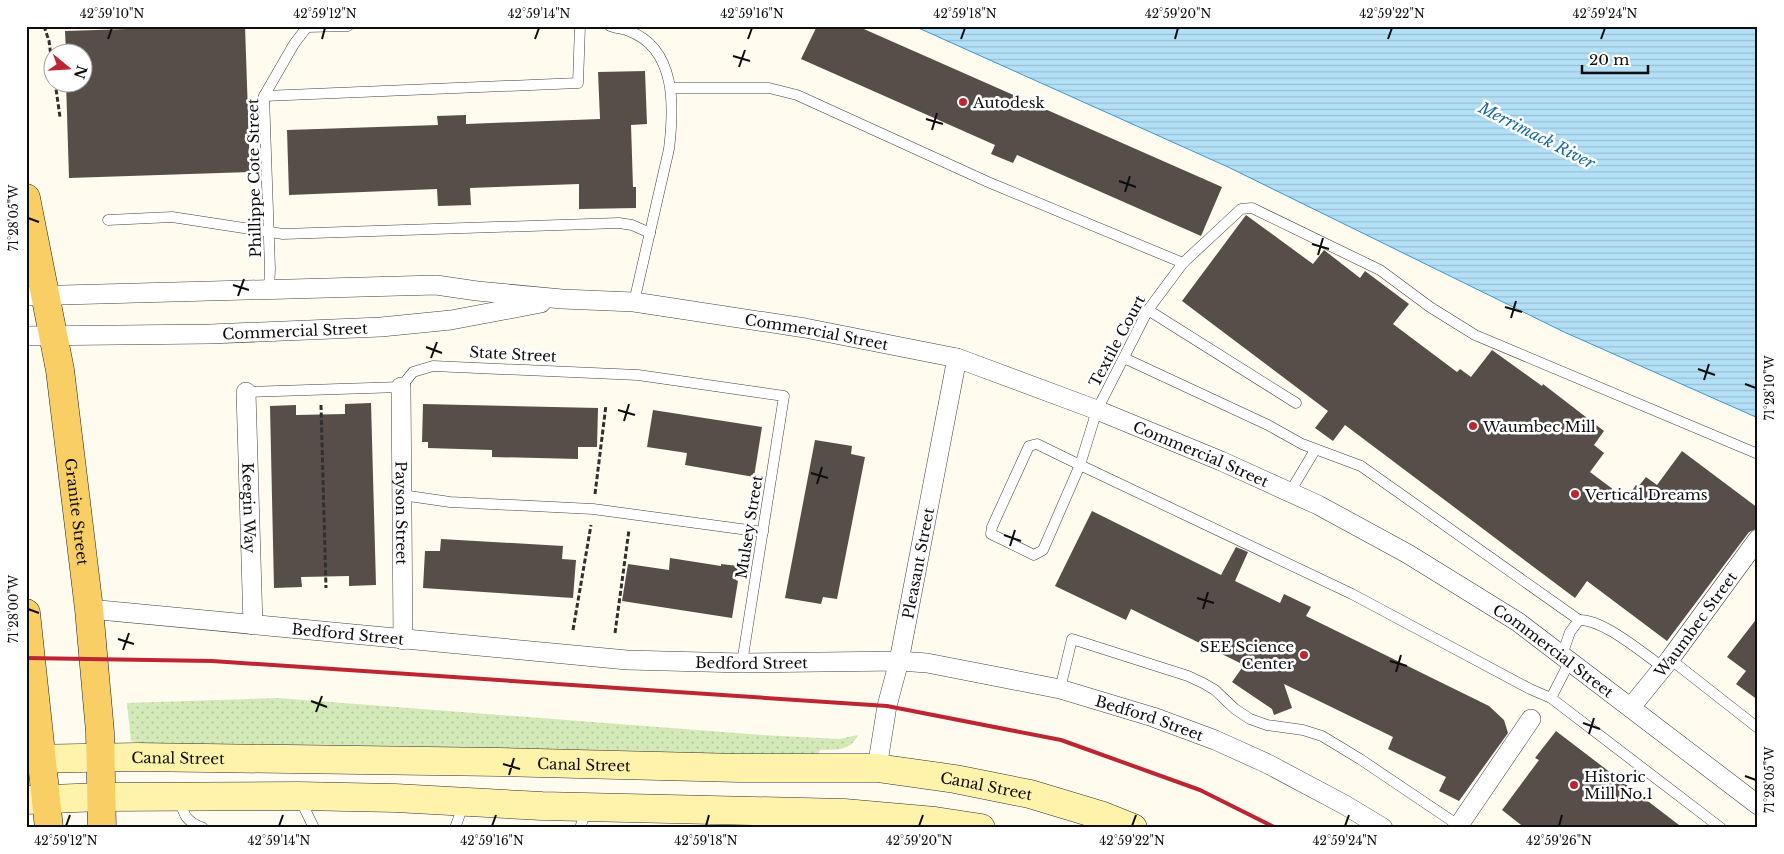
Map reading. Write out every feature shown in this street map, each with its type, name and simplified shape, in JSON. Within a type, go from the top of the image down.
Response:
[{"type":"main road","name":"Granite Street","points":[[26,198],[36,295],[54,335],[60,370],[89,609],[100,732],[102,828]]},
{"type":"main road","points":[[26,613],[36,800],[49,828]]},
{"type":"street","name":"Commercial Street","points":[[36,295],[436,284],[477,291],[562,299],[634,302],[805,328],[957,358],[1097,410],[1221,461],[1318,505],[1408,554],[1518,622],[1758,805]]},
{"type":"street","name":"Commercial Street","points":[[26,336],[210,334],[381,327],[451,320],[562,299]]},
{"type":"street","name":"Pleasant Street","points":[[877,768],[887,706],[899,661],[957,358]]},
{"type":"street","name":"Payson Street","points":[[400,387],[403,640]]},
{"type":"street","name":"Keegin Way","points":[[246,392],[253,625]]},
{"type":"street","name":"Waumbec Street","points":[[1631,707],[1758,539]]},
{"type":"street","name":"Bedford Street","points":[[89,609],[627,660],[742,664],[899,661],[936,665],[1060,689],[1153,716],[1215,740],[1268,764],[1346,805],[1383,828]]},
{"type":"street","points":[[1459,827],[1531,719]]},
{"type":"street","name":"Canal Street","points":[[34,759],[100,757],[499,762],[739,768],[877,768],[954,779],[1030,794],[1102,822],[1133,828]]},
{"type":"street","points":[[36,800],[101,797],[299,796],[464,802],[584,817],[841,820],[974,827]]},
{"type":"lane","name":"Phillippe Cote Street","points":[[269,290],[270,269],[264,96],[294,44],[307,27],[348,26]]},
{"type":"lane","points":[[264,96],[578,83],[580,26]]},
{"type":"lane","points":[[610,26],[630,31],[644,39],[656,51],[666,67],[671,88],[669,150],[634,302]]},
{"type":"lane","points":[[671,88],[769,88],[797,95],[988,182],[1184,262]]},
{"type":"lane","name":"Textile Court","points":[[1080,465],[1097,410],[1148,310],[1184,262],[1241,209],[1252,208],[1380,270],[1430,307],[1475,335],[1758,454]]},
{"type":"lane","points":[[108,220],[172,216],[283,234],[618,223],[650,233]]},
{"type":"lane","points":[[1148,310],[1296,403]]},
{"type":"lane","points":[[1124,358],[1268,425],[1315,450],[1361,466],[1579,620],[1588,619],[1600,624],[1666,663],[1758,728]]},
{"type":"lane","name":"State Street","points":[[400,387],[413,372],[433,366],[638,375],[784,396]]},
{"type":"lane","points":[[246,392],[400,387]]},
{"type":"lane","name":"Mulsey Street","points":[[742,664],[784,396]]},
{"type":"lane","points":[[1080,465],[1043,550],[1034,555],[991,534],[992,527],[1029,446],[1036,444],[1352,594],[1530,689],[1551,698],[1721,828]]},
{"type":"lane","points":[[1290,492],[1315,450]]},
{"type":"lane","points":[[402,495],[450,502],[593,510],[763,532]]},
{"type":"lane","points":[[1551,698],[1566,658],[1570,632],[1579,620]]},
{"type":"lane","points":[[1060,689],[1072,639],[1188,676],[1215,690],[1235,709],[1250,719],[1267,725],[1303,730],[1322,736],[1367,764],[1459,827]]},
{"type":"lane","points":[[299,796],[314,828]]},
{"type":"lane","points":[[178,797],[185,817],[203,828]]},
{"type":"lane","points":[[455,828],[464,802]]},
{"type":"path","points":[[44,26],[49,42]]},
{"type":"path","points":[[56,92],[60,117]]},
{"type":"path","points":[[320,390],[326,588]]},
{"type":"path","points":[[573,630],[593,510],[606,405]]},
{"type":"path","points":[[615,633],[632,514]]},
{"type":"green space","points":[[278,698],[762,735],[839,739],[858,735],[847,747],[820,750],[818,756],[141,743],[131,741],[127,703]]},
{"type":"water","name":"Merrimack River","points":[[914,26],[1758,26],[1758,418],[1564,332],[1228,167]]},
{"type":"building","points":[[245,26],[250,172],[69,178],[66,92],[92,92],[92,42],[66,42],[65,31]]},
{"type":"building","name":"Autodesk","points":[[817,26],[857,26],[1222,187],[1201,236],[1017,155],[1013,163],[991,154],[995,145],[801,59]]},
{"type":"building","points":[[645,71],[647,124],[631,125],[633,187],[636,187],[636,208],[579,209],[579,184],[470,188],[471,205],[438,206],[437,189],[289,195],[287,130],[438,125],[437,116],[466,115],[466,124],[600,119],[598,72]]},
{"type":"building","name":"Waumbec Mill","points":[[1246,215],[1313,264],[1324,250],[1360,278],[1365,271],[1409,304],[1393,324],[1457,372],[1460,369],[1471,377],[1492,350],[1542,386],[1543,384],[1604,431],[1594,445],[1604,453],[1590,472],[1626,499],[1636,485],[1638,487],[1646,477],[1657,485],[1682,451],[1758,508],[1758,528],[1749,532],[1667,641],[1587,581],[1575,598],[1345,425],[1333,441],[1315,428],[1328,411],[1182,301]]},
{"type":"building","points":[[371,403],[376,585],[349,586],[349,576],[301,577],[302,587],[274,588],[270,406],[296,405],[296,415],[345,414],[345,404]]},
{"type":"building","points":[[423,404],[598,408],[597,447],[578,447],[578,459],[492,457],[492,450],[428,448],[428,442],[422,442]]},
{"type":"building","points":[[653,410],[762,427],[754,477],[685,465],[687,453],[647,447]]},
{"type":"building","points":[[815,440],[852,446],[851,454],[865,457],[837,599],[823,597],[821,604],[785,598]]},
{"type":"building","name":"SEE Science Center","points":[[1092,511],[1221,575],[1236,547],[1248,552],[1235,581],[1280,603],[1284,594],[1311,607],[1306,616],[1489,706],[1504,720],[1508,733],[1459,801],[1439,791],[1446,777],[1388,749],[1393,737],[1284,684],[1292,708],[1274,715],[1272,709],[1232,682],[1244,665],[1131,609],[1126,620],[1055,586]]},
{"type":"building","points":[[441,539],[563,546],[562,559],[576,560],[573,598],[423,588],[425,551],[440,551]]},
{"type":"building","points":[[670,558],[721,566],[721,564],[738,566],[736,580],[738,581],[732,618],[622,601],[628,564],[669,570]]},
{"type":"building","points":[[1758,617],[1758,700],[1736,684],[1746,671],[1727,657]]},
{"type":"building","name":"Historic Mill No.1","points":[[1556,731],[1683,828],[1525,828],[1502,810],[1539,760],[1535,758]]},
{"type":"railway","points":[[26,658],[212,661],[887,706],[1061,740],[1200,790],[1276,828]]},
{"type":"place","name":"Autodesk","points":[[963,102]]},
{"type":"place","name":"Waumbec Mill","points":[[1473,426]]},
{"type":"place","name":"Vertical Dreams","points":[[1575,494]]},
{"type":"place","name":"SEE Science Center","points":[[1304,655]]},
{"type":"place","name":"Historic Mill No.1","points":[[1574,785]]}]
